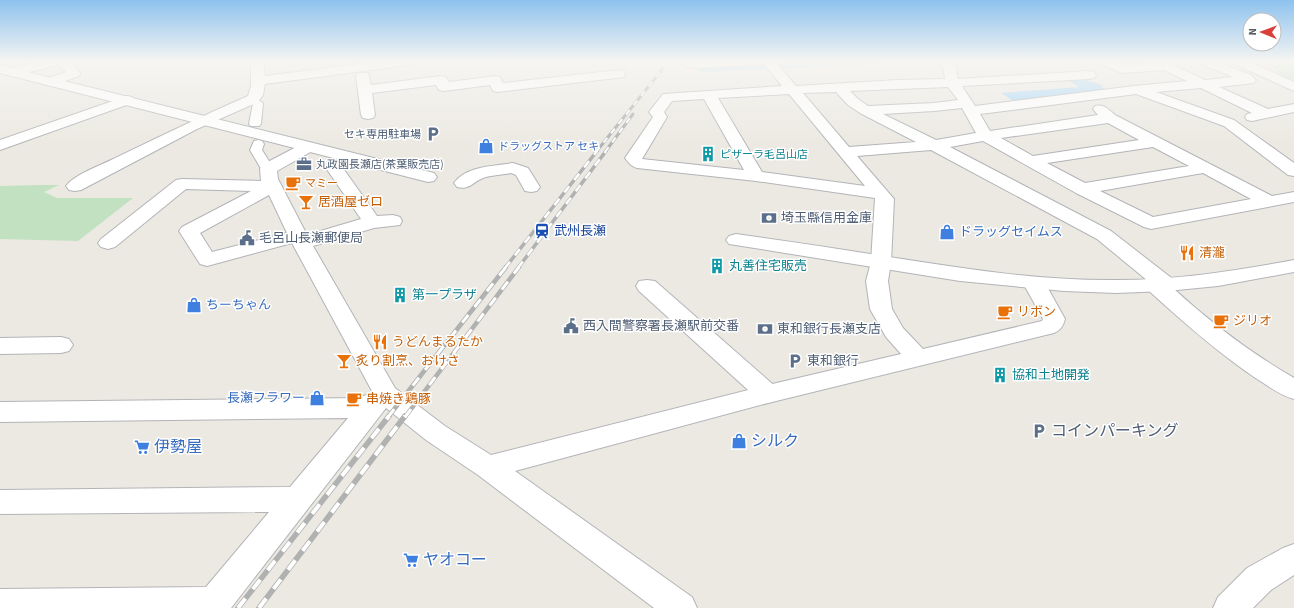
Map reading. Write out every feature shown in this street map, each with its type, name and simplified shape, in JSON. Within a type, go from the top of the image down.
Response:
[{"type":"street","points":[[82,89],[428,177]]},
{"type":"street","points":[[75,186],[94,175],[205,120],[253,99],[256,95],[257,89]]},
{"type":"street","points":[[368,115],[365,90],[370,89]]},
{"type":"street","points":[[802,89],[668,97],[656,112],[660,117],[633,158],[637,163],[756,176],[881,194]]},
{"type":"street","points":[[841,89],[853,102],[865,110],[1104,235],[1161,285],[1180,308],[1232,350],[1265,373],[1294,390]]},
{"type":"street","points":[[957,89],[985,136],[1082,189],[1151,223],[1294,197]]},
{"type":"street","points":[[865,110],[969,107],[1141,89]]},
{"type":"street","points":[[1214,89],[1264,112]]},
{"type":"street","points":[[1264,112],[1275,95],[1271,89]]},
{"type":"street","points":[[792,90],[885,199],[881,262],[877,281],[881,309],[894,332],[918,358]]},
{"type":"street","points":[[1134,90],[1229,123],[1294,171]]},
{"type":"street","points":[[709,95],[756,176]]},
{"type":"street","points":[[1085,96],[1110,118],[1270,202]]},
{"type":"street","points":[[0,145],[127,100]]},
{"type":"street","points":[[255,124],[258,103]]},
{"type":"street","points":[[1229,123],[1264,112],[1294,108]]},
{"type":"street","points":[[846,152],[934,145],[1110,118]]},
{"type":"street","points":[[1029,161],[1154,142]]},
{"type":"street","points":[[258,144],[256,150],[380,399],[407,413],[467,455],[488,467],[680,608]]},
{"type":"street","points":[[308,146],[271,178],[189,231],[207,260],[300,240],[372,222],[393,222]]},
{"type":"street","points":[[334,168],[372,222]]},
{"type":"street","points":[[463,183],[476,174],[513,168],[522,172],[531,187]]},
{"type":"street","points":[[1082,189],[1205,168]]},
{"type":"street","points":[[108,243],[182,184],[271,178]]},
{"type":"street","points":[[736,240],[978,277],[1034,284],[1090,286],[1161,285],[1222,279],[1294,266]]},
{"type":"street","points":[[488,467],[768,394],[1046,328],[1052,325],[1054,319],[1034,284]]},
{"type":"street","points":[[647,286],[768,394]]},
{"type":"street","points":[[0,346],[61,345]]},
{"type":"street","points":[[0,412],[357,408],[380,399]]},
{"type":"street","points":[[0,605],[212,606],[380,399]]},
{"type":"street","points":[[0,502],[299,499]]},
{"type":"street","points":[[1230,608],[1259,578],[1294,558]]},
{"type":"green space","points":[[59,185],[44,192],[57,198],[133,198],[78,241],[0,239],[0,186]]},
{"type":"water","points":[[1048,89],[1107,90],[1021,102],[1012,100],[1001,93]]},
{"type":"railway","points":[[596,152],[646,89]]},
{"type":"railway","points":[[605,152],[633,114]]},
{"type":"railway","points":[[505,268],[597,151]]},
{"type":"railway","points":[[518,268],[606,151]]},
{"type":"railway","points":[[388,417],[506,267]]},
{"type":"railway","points":[[405,417],[519,267]]},
{"type":"railway","points":[[238,608],[389,416]]},
{"type":"railway","points":[[259,608],[405,416]]},
{"type":"place","name":"セキ専用駐車場","points":[[433,134]]},
{"type":"place","name":"ドラッグストア セキ","points":[[486,146]]},
{"type":"place","name":"ピザーラ毛呂山店","points":[[708,154]]},
{"type":"place","name":"丸政園長瀬店(茶葉販売店)","points":[[304,164]]},
{"type":"place","name":"マミー","points":[[293,183]]},
{"type":"place","name":"居酒屋ゼロ","points":[[306,202]]},
{"type":"place","name":"埼玉縣信用金庫","points":[[769,218]]},
{"type":"place","name":"武州長瀬","points":[[542,231]]},
{"type":"place","name":"ドラッグセイムス","points":[[947,232]]},
{"type":"place","name":"毛呂山長瀬郵便局","points":[[247,238]]},
{"type":"place","name":"清瀧","points":[[1187,253]]},
{"type":"place","name":"丸善住宅販売","points":[[717,266]]},
{"type":"place","name":"第一プラザ","points":[[400,295]]},
{"type":"place","name":"ちーちゃん","points":[[194,305]]},
{"type":"place","name":"リボン","points":[[1005,312]]},
{"type":"place","name":"ジリオ","points":[[1221,321]]},
{"type":"place","name":"西入間警察署長瀬駅前交番","points":[[571,326]]},
{"type":"place","name":"東和銀行長瀬支店","points":[[765,329]]},
{"type":"place","name":"うどんまるたか","points":[[380,342]]},
{"type":"place","name":"炙り割烹、おけさ","points":[[344,361]]},
{"type":"place","name":"東和銀行","points":[[795,361]]},
{"type":"place","name":"協和土地開発","points":[[1000,375]]},
{"type":"place","name":"長瀬フラワー","points":[[317,398]]},
{"type":"place","name":"串焼き鶏豚","points":[[354,399]]},
{"type":"place","name":"コインパーキング","points":[[1039,431]]},
{"type":"place","name":"シルク","points":[[739,441]]},
{"type":"place","name":"伊勢屋","points":[[142,447]]},
{"type":"place","name":"ヤオコー","points":[[411,560]]}]
